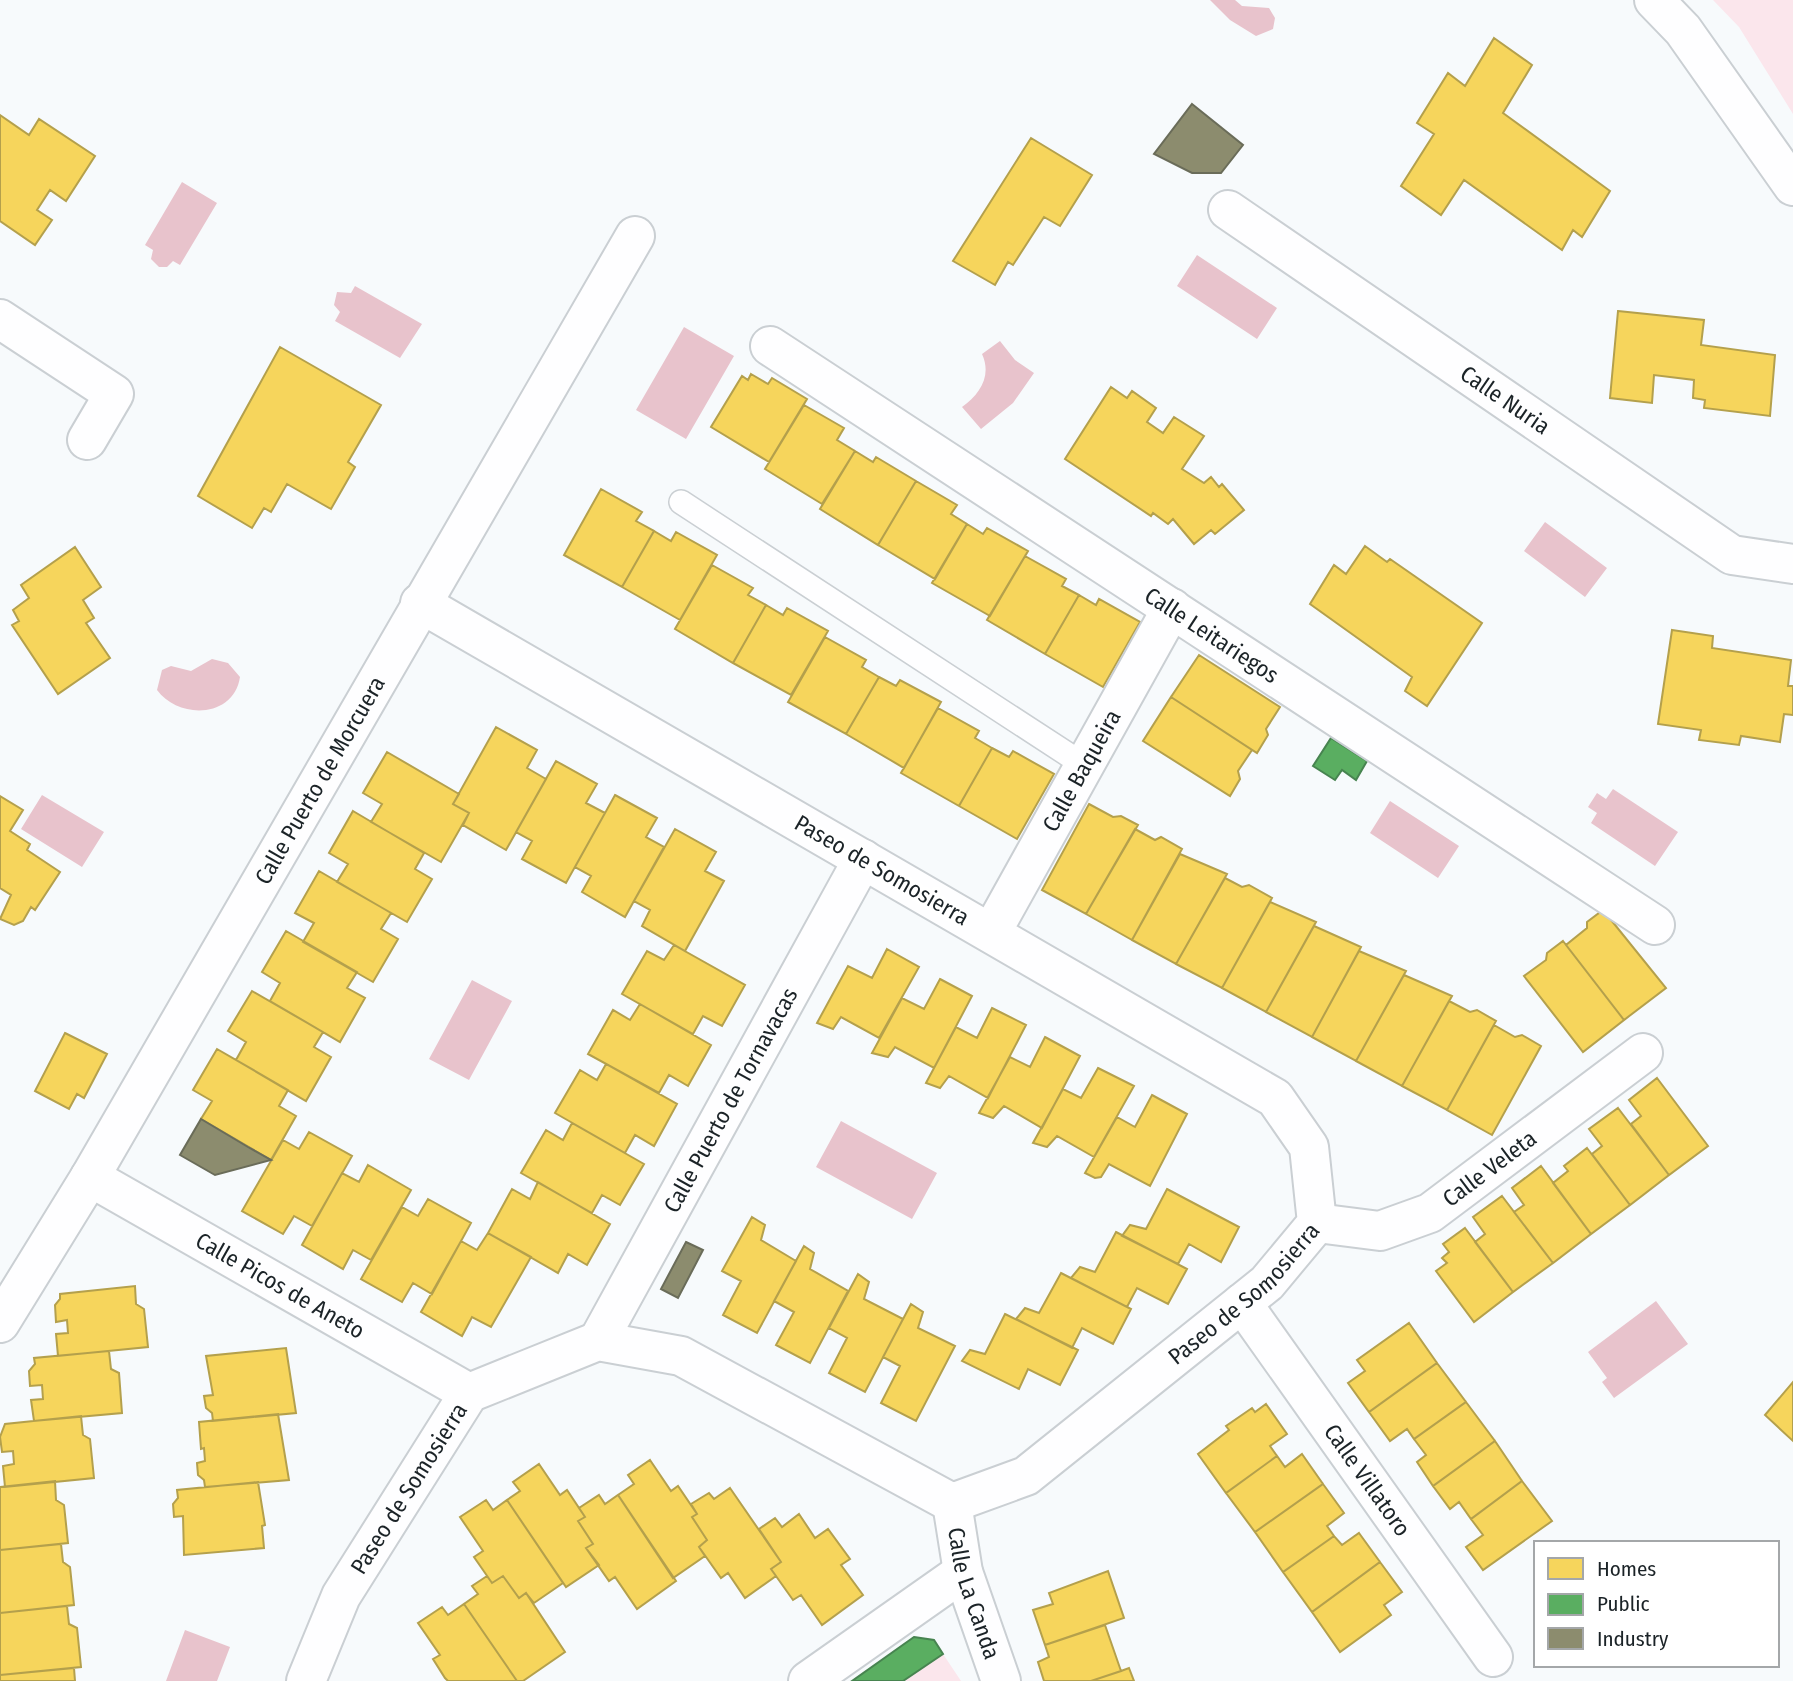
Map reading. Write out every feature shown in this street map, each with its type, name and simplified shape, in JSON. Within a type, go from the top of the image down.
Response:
[{"type":"street","points":[[1654,0],[1684,30],[1793,186]]},
{"type":"street","name":"Calle Nuria","points":[[1228,210],[1732,555],[1793,564]]},
{"type":"street","name":"Calle Puerto de Morcuera","points":[[0,1323],[90,1177],[420,603],[635,236]]},
{"type":"street","points":[[0,319],[114,394],[87,440]]},
{"type":"street","name":"Calle Leitariegos","points":[[770,346],[1655,925]]},
{"type":"street","name":"Paseo de Somosierra","points":[[420,603],[1276,1098],[1309,1147],[1317,1223],[1268,1283],[1026,1476],[952,1503]]},
{"type":"street","name":"Calle Baqueira","points":[[991,933],[1172,608]]},
{"type":"street","name":"Calle Puerto de Tornavacas","points":[[598,1341],[863,859]]},
{"type":"street","name":"Calle Veleta","points":[[1317,1223],[1380,1231],[1430,1213],[1643,1053]]},
{"type":"street","name":"Calle Picos de Aneto","points":[[90,1177],[469,1393]]},
{"type":"street","name":"Calle Villatoro","points":[[1242,1303],[1493,1657]]},
{"type":"street","points":[[598,1341],[681,1356],[952,1503]]},
{"type":"street","name":"Paseo de Somosierra","points":[[306,1681],[341,1596],[469,1393],[598,1341]]},
{"type":"street","name":"Calle La Canda","points":[[952,1503],[963,1572],[1001,1681]]},
{"type":"street","points":[[808,1681],[963,1572]]},
{"type":"lane","points":[[681,502],[1084,765]]},
{"type":"shaded area","points":[[1210,0],[1235,0],[1242,6],[1269,8],[1275,18],[1273,29],[1256,36],[1230,20]]},
{"type":"shaded area","points":[[1713,0],[1793,0],[1793,114],[1739,27]]},
{"type":"shaded area","points":[[182,182],[217,203],[180,265],[173,261],[167,267],[159,267],[151,259],[153,250],[145,245]]},
{"type":"shaded area","points":[[1197,255],[1277,308],[1257,339],[1177,286]]},
{"type":"shaded area","points":[[355,286],[422,324],[400,358],[335,321],[340,312],[334,305],[337,292],[351,293]]},
{"type":"shaded area","points":[[684,327],[734,356],[686,439],[636,410]]},
{"type":"shaded area","points":[[1000,341],[1015,360],[1034,373],[1013,403],[981,429],[962,407],[979,390],[985,377],[982,354]]},
{"type":"shaded area","points":[[1545,522],[1607,568],[1585,597],[1524,551]]},
{"type":"shaded area","points":[[212,659],[228,663],[240,677],[236,691],[228,701],[217,707],[191,710],[167,700],[157,690],[162,670],[171,666],[191,671]]},
{"type":"shaded area","points":[[1613,789],[1678,832],[1655,866],[1591,823],[1597,813],[1588,807],[1597,793],[1606,799]]},
{"type":"shaded area","points":[[42,795],[104,832],[82,867],[21,829]]},
{"type":"shaded area","points":[[1390,801],[1459,846],[1438,878],[1370,833]]},
{"type":"shaded area","points":[[472,980],[512,1001],[469,1080],[429,1059]]},
{"type":"shaded area","points":[[841,1121],[937,1173],[912,1219],[816,1167]]},
{"type":"shaded area","points":[[1656,1301],[1688,1344],[1614,1398],[1602,1382],[1607,1378],[1588,1352]]},
{"type":"shaded area","points":[[185,1630],[230,1647],[217,1681],[166,1681]]},
{"type":"shaded area","points":[[943,1654],[961,1681],[903,1681]]},
{"type":"building: Homes","points":[[1494,38],[1532,65],[1503,113],[1610,191],[1582,237],[1573,230],[1562,250],[1464,180],[1441,215],[1401,186],[1434,134],[1417,123],[1448,73],[1465,86]]},
{"type":"building: Homes","points":[[0,115],[29,135],[39,119],[95,156],[66,201],[50,190],[37,210],[52,220],[35,245],[0,221]]},
{"type":"building: Homes","points":[[1031,138],[1092,175],[1060,226],[1044,217],[1013,265],[1008,262],[995,285],[953,261]]},
{"type":"building: Homes","points":[[1618,311],[1704,320],[1701,345],[1775,355],[1770,416],[1704,408],[1705,400],[1693,398],[1694,380],[1654,375],[1652,403],[1610,398]]},
{"type":"building: Homes","points":[[280,347],[381,405],[348,462],[355,467],[331,509],[287,484],[271,512],[264,508],[252,528],[198,496]]},
{"type":"building: Homes","points":[[751,374],[768,384],[772,378],[807,399],[769,462],[711,427],[742,376],[748,380]]},
{"type":"building: Homes","points":[[1111,387],[1127,398],[1132,391],[1156,408],[1147,422],[1163,433],[1174,417],[1204,436],[1182,469],[1204,483],[1211,477],[1219,487],[1222,484],[1244,510],[1215,534],[1211,530],[1194,544],[1173,519],[1168,524],[1153,513],[1151,516],[1065,459]]},
{"type":"building: Homes","points":[[804,405],[844,428],[837,440],[855,451],[822,504],[765,469]]},
{"type":"building: Homes","points":[[855,451],[873,462],[876,457],[916,481],[878,545],[820,509]]},
{"type":"building: Homes","points":[[916,481],[957,505],[951,514],[967,524],[935,579],[878,545]]},
{"type":"building: Homes","points":[[601,489],[642,512],[636,521],[654,531],[622,587],[564,555]]},
{"type":"building: Homes","points":[[967,524],[983,534],[987,528],[1028,551],[990,616],[932,583]]},
{"type":"building: Homes","points":[[654,531],[671,541],[676,532],[717,555],[680,620],[622,587]]},
{"type":"building: Homes","points":[[1365,546],[1387,562],[1390,559],[1482,623],[1427,706],[1405,691],[1412,677],[1310,604],[1334,565],[1346,574]]},
{"type":"building: Homes","points":[[75,547],[101,587],[83,600],[94,618],[86,623],[110,658],[58,694],[12,625],[19,621],[13,610],[29,598],[21,585]]},
{"type":"building: Homes","points":[[1025,556],[1066,579],[1062,586],[1079,595],[1045,654],[987,620]]},
{"type":"building: Homes","points":[[712,565],[753,588],[748,595],[766,605],[733,663],[675,629]]},
{"type":"building: Homes","points":[[1079,595],[1096,605],[1099,599],[1140,622],[1103,687],[1045,654]]},
{"type":"building: Homes","points":[[766,605],[783,615],[787,608],[828,631],[791,695],[733,663]]},
{"type":"building: Homes","points":[[1672,630],[1713,636],[1712,648],[1791,660],[1788,686],[1793,686],[1793,715],[1784,714],[1780,742],[1741,736],[1739,745],[1699,740],[1701,730],[1658,724]]},
{"type":"building: Homes","points":[[825,637],[866,660],[862,667],[879,677],[846,734],[788,702]]},
{"type":"building: Homes","points":[[1199,655],[1280,707],[1266,729],[1268,735],[1257,753],[1171,697]]},
{"type":"building: Homes","points":[[879,677],[896,686],[900,680],[941,702],[904,768],[846,734]]},
{"type":"building: Homes","points":[[1171,697],[1252,750],[1238,771],[1240,779],[1230,796],[1143,741]]},
{"type":"building: Homes","points":[[938,708],[979,731],[975,738],[992,748],[959,806],[901,773]]},
{"type":"building: Homes","points":[[496,727],[537,750],[527,768],[546,779],[506,850],[463,825],[469,813],[453,804]]},
{"type":"building: Homes","points":[[992,748],[1009,757],[1013,751],[1054,774],[1017,839],[959,806]]},
{"type":"building: Homes","points":[[387,752],[459,794],[453,804],[469,813],[441,862],[371,822],[382,804],[363,793]]},
{"type":"building: Homes","points":[[556,761],[597,784],[586,803],[605,813],[566,883],[522,859],[532,841],[516,832]]},
{"type":"building: Homes","points":[[615,795],[657,818],[646,837],[664,847],[625,917],[582,892],[591,876],[575,867]]},
{"type":"building: Homes","points":[[0,796],[23,810],[10,831],[30,844],[27,850],[60,872],[35,910],[31,907],[23,921],[14,925],[0,919],[11,895],[0,888]]},
{"type":"building: Homes","points":[[1089,804],[1113,817],[1121,816],[1138,825],[1086,914],[1042,890]]},
{"type":"building: Homes","points":[[353,811],[424,853],[415,869],[432,879],[407,922],[337,882],[348,864],[329,853]]},
{"type":"building: Homes","points":[[675,829],[716,852],[705,871],[724,881],[685,951],[642,926],[650,910],[634,901]]},
{"type":"building: Homes","points":[[1135,829],[1155,840],[1161,837],[1182,849],[1132,940],[1086,914]]},
{"type":"building: Homes","points":[[1180,854],[1227,874],[1176,964],[1132,940]]},
{"type":"building: Homes","points":[[319,871],[391,913],[381,929],[398,939],[373,982],[303,942],[314,923],[295,913]]},
{"type":"building: Homes","points":[[1225,878],[1242,887],[1249,885],[1272,898],[1222,988],[1176,964]]},
{"type":"building: Homes","points":[[1270,902],[1316,922],[1266,1012],[1222,988]]},
{"type":"building: Homes","points":[[1603,910],[1666,988],[1624,1020],[1566,945],[1587,928],[1587,922]]},
{"type":"building: Homes","points":[[1314,926],[1361,947],[1312,1037],[1266,1012]]},
{"type":"building: Homes","points":[[286,931],[357,972],[347,988],[365,998],[340,1042],[270,1001],[280,983],[262,972]]},
{"type":"building: Homes","points":[[1563,941],[1624,1020],[1583,1052],[1524,976],[1546,960],[1547,953]]},
{"type":"building: Homes","points":[[674,945],[745,985],[722,1026],[703,1016],[693,1034],[622,994],[647,951],[664,960]]},
{"type":"building: Homes","points":[[887,949],[919,967],[879,1038],[841,1017],[833,1029],[817,1023],[848,966],[872,978]]},
{"type":"building: Homes","points":[[1359,951],[1406,971],[1356,1061],[1312,1037]]},
{"type":"building: Homes","points":[[1404,975],[1452,996],[1402,1086],[1356,1061]]},
{"type":"building: Homes","points":[[940,979],[972,996],[934,1068],[895,1047],[888,1057],[872,1053],[902,998],[924,1009]]},
{"type":"building: Homes","points":[[252,991],[323,1032],[314,1047],[331,1057],[306,1101],[236,1060],[246,1042],[228,1031]]},
{"type":"building: Homes","points":[[1449,1001],[1470,1012],[1477,1010],[1496,1021],[1447,1110],[1402,1086]]},
{"type":"building: Homes","points":[[640,1004],[711,1045],[688,1086],[669,1075],[659,1093],[588,1054],[613,1010],[630,1020]]},
{"type":"building: Homes","points":[[992,1008],[1026,1025],[988,1098],[949,1076],[940,1088],[926,1083],[956,1027],[977,1038]]},
{"type":"building: Homes","points":[[1494,1025],[1515,1037],[1522,1035],[1541,1046],[1492,1135],[1447,1110]]},
{"type":"building: Homes","points":[[65,1033],[107,1054],[84,1098],[77,1094],[69,1109],[35,1091]]},
{"type":"building: Homes","points":[[1045,1037],[1080,1056],[1042,1128],[1004,1106],[993,1118],[979,1113],[1010,1057],[1030,1067]]},
{"type":"building: Homes","points":[[217,1049],[288,1090],[279,1106],[296,1116],[271,1160],[201,1119],[212,1101],[193,1090]]},
{"type":"building: Homes","points":[[606,1064],[677,1104],[654,1146],[635,1135],[625,1153],[555,1113],[580,1070],[597,1080]]},
{"type":"building: Homes","points":[[1098,1068],[1134,1086],[1094,1157],[1057,1136],[1047,1147],[1033,1143],[1063,1089],[1081,1098]]},
{"type":"building: Homes","points":[[1657,1078],[1708,1146],[1669,1175],[1631,1124],[1641,1116],[1629,1100]]},
{"type":"building: Homes","points":[[1152,1095],[1187,1114],[1150,1186],[1109,1164],[1101,1177],[1095,1178],[1085,1173],[1117,1117],[1135,1127]]},
{"type":"building: Homes","points":[[1618,1108],[1669,1175],[1630,1205],[1592,1154],[1602,1146],[1589,1129]]},
{"type":"building: Homes","points":[[572,1123],[644,1164],[620,1205],[602,1195],[592,1213],[521,1173],[546,1130],[563,1140]]},
{"type":"building: Homes","points":[[309,1132],[352,1156],[312,1226],[294,1216],[283,1234],[242,1211],[283,1140],[299,1149]]},
{"type":"building: Homes","points":[[1587,1148],[1630,1205],[1591,1234],[1553,1183],[1568,1171],[1564,1166]]},
{"type":"building: Homes","points":[[368,1165],[411,1190],[371,1260],[353,1250],[343,1269],[302,1245],[342,1173],[359,1182]]},
{"type":"building: Homes","points":[[1541,1166],[1591,1234],[1553,1263],[1514,1212],[1524,1205],[1512,1188]]},
{"type":"building: Homes","points":[[538,1182],[610,1224],[587,1265],[568,1254],[558,1273],[488,1233],[512,1189],[530,1199]]},
{"type":"building: Homes","points":[[1167,1189],[1239,1227],[1221,1262],[1189,1244],[1178,1264],[1122,1236],[1130,1225],[1146,1229]]},
{"type":"building: Homes","points":[[1502,1196],[1553,1263],[1513,1292],[1475,1242],[1485,1234],[1473,1217]]},
{"type":"building: Homes","points":[[428,1199],[471,1223],[432,1294],[413,1283],[402,1302],[361,1279],[402,1207],[418,1216]]},
{"type":"building: Homes","points":[[752,1217],[765,1225],[761,1240],[796,1261],[757,1333],[723,1315],[741,1281],[722,1271]]},
{"type":"building: Homes","points":[[1465,1228],[1513,1292],[1474,1322],[1436,1271],[1447,1263],[1442,1258],[1449,1252],[1443,1244]]},
{"type":"building: Homes","points":[[1116,1232],[1187,1269],[1168,1304],[1137,1288],[1127,1307],[1071,1278],[1080,1267],[1095,1272]]},
{"type":"building: Homes","points":[[488,1233],[531,1257],[491,1327],[472,1317],[462,1336],[421,1312],[461,1241],[477,1250]]},
{"type":"building: Homes","points":[[804,1246],[814,1253],[810,1269],[848,1291],[810,1363],[776,1345],[794,1312],[774,1301]]},
{"type":"building: Homes","points":[[1061,1273],[1131,1309],[1113,1344],[1082,1328],[1072,1348],[1016,1319],[1025,1308],[1039,1313]]},
{"type":"building: Homes","points":[[858,1274],[869,1282],[864,1299],[903,1319],[865,1392],[829,1373],[847,1338],[829,1328]]},
{"type":"building: Homes","points":[[135,1286],[136,1304],[144,1309],[148,1347],[58,1356],[56,1334],[68,1333],[67,1320],[56,1322],[55,1305],[60,1294]]},
{"type":"building: Homes","points":[[911,1304],[923,1312],[918,1328],[955,1346],[916,1421],[881,1403],[900,1366],[883,1357]]},
{"type":"building: Homes","points":[[1005,1314],[1078,1350],[1060,1385],[1028,1369],[1019,1389],[962,1361],[970,1350],[985,1354]]},
{"type":"building: Homes","points":[[1409,1323],[1437,1363],[1369,1412],[1348,1383],[1365,1371],[1357,1360]]},
{"type":"building: Homes","points":[[286,1348],[296,1413],[213,1421],[212,1413],[206,1408],[204,1396],[213,1395],[206,1356]]},
{"type":"building: Homes","points":[[109,1351],[111,1369],[119,1373],[122,1413],[34,1421],[31,1400],[43,1399],[42,1385],[30,1386],[29,1371],[35,1364],[34,1358]]},
{"type":"building: Homes","points":[[1437,1363],[1466,1402],[1414,1439],[1407,1429],[1390,1441],[1369,1412]]},
{"type":"building: Homes","points":[[1793,1382],[1793,1441],[1765,1415]]},
{"type":"building: Homes","points":[[1466,1402],[1495,1441],[1433,1486],[1417,1462],[1426,1455],[1414,1439]]},
{"type":"building: Homes","points":[[1266,1404],[1287,1434],[1270,1446],[1277,1456],[1226,1493],[1198,1454],[1229,1430],[1226,1426],[1252,1408],[1255,1412]]},
{"type":"building: Homes","points":[[278,1414],[289,1480],[205,1487],[204,1480],[198,1475],[197,1463],[205,1461],[204,1448],[201,1449],[199,1422]]},
{"type":"building: Homes","points":[[81,1416],[83,1435],[90,1439],[94,1478],[5,1487],[3,1466],[14,1464],[13,1451],[2,1452],[0,1437],[5,1424]]},
{"type":"building: Homes","points":[[1495,1441],[1522,1481],[1471,1519],[1459,1502],[1450,1509],[1433,1486]]},
{"type":"building: Homes","points":[[1302,1454],[1323,1484],[1255,1532],[1226,1493],[1277,1456],[1285,1467]]},
{"type":"building: Homes","points":[[650,1460],[671,1491],[678,1486],[697,1514],[692,1517],[707,1540],[699,1547],[705,1556],[673,1578],[618,1495],[634,1484],[628,1475]]},
{"type":"building: Homes","points":[[539,1464],[560,1495],[567,1490],[585,1517],[578,1521],[593,1544],[586,1548],[599,1565],[566,1587],[507,1500],[520,1491],[513,1482]]},
{"type":"building: Homes","points":[[55,1481],[56,1500],[64,1505],[68,1543],[0,1550],[0,1487]]},
{"type":"building: Homes","points":[[1522,1481],[1552,1521],[1483,1570],[1466,1547],[1483,1535],[1471,1519]]},
{"type":"building: Homes","points":[[258,1482],[265,1525],[262,1526],[264,1548],[184,1555],[183,1516],[174,1517],[173,1504],[178,1498],[177,1490]]},
{"type":"building: Homes","points":[[1323,1484],[1344,1513],[1327,1526],[1334,1536],[1283,1572],[1255,1532]]},
{"type":"building: Homes","points":[[730,1488],[781,1562],[771,1569],[776,1576],[745,1598],[728,1573],[721,1578],[699,1547],[707,1540],[692,1517],[697,1514],[691,1504],[709,1493],[714,1499]]},
{"type":"building: Homes","points":[[599,1495],[605,1504],[618,1495],[676,1581],[637,1609],[615,1577],[609,1581],[586,1548],[593,1544],[578,1521],[585,1517],[579,1508]]},
{"type":"building: Homes","points":[[486,1500],[493,1510],[507,1500],[563,1583],[534,1603],[526,1593],[519,1598],[503,1576],[492,1583],[474,1557],[483,1551],[460,1517]]},
{"type":"building: Homes","points":[[799,1514],[815,1538],[828,1529],[850,1559],[841,1565],[863,1595],[822,1625],[801,1595],[793,1600],[771,1569],[781,1562],[759,1529],[775,1518],[782,1527]]},
{"type":"building: Homes","points":[[1359,1533],[1380,1562],[1312,1612],[1283,1572],[1334,1536],[1342,1545]]},
{"type":"building: Homes","points":[[61,1544],[63,1562],[70,1567],[74,1605],[0,1613],[0,1550]]},
{"type":"building: Homes","points":[[1380,1562],[1402,1592],[1384,1605],[1391,1615],[1340,1652],[1312,1612]]},
{"type":"building: Homes","points":[[1108,1571],[1124,1618],[1045,1645],[1033,1610],[1053,1604],[1049,1593]]},
{"type":"building: Homes","points":[[487,1576],[492,1583],[503,1576],[519,1598],[526,1593],[565,1652],[523,1681],[517,1681],[464,1604],[478,1594],[472,1586]]},
{"type":"building: Homes","points":[[464,1604],[517,1681],[448,1681],[445,1678],[433,1659],[440,1655],[418,1623],[442,1607],[448,1615]]},
{"type":"building: Homes","points":[[67,1606],[69,1624],[77,1628],[81,1667],[0,1675],[0,1613]]},
{"type":"building: Homes","points":[[1105,1625],[1121,1671],[1091,1681],[1044,1681],[1038,1662],[1049,1657],[1045,1645]]},
{"type":"building: Homes","points":[[74,1668],[75,1681],[0,1681],[0,1675]]},
{"type":"building: Homes","points":[[1129,1668],[1134,1681],[1091,1681],[1121,1671]]},
{"type":"building: Public","points":[[1331,738],[1367,761],[1356,780],[1342,770],[1335,780],[1313,766]]},
{"type":"building: Public","points":[[914,1637],[934,1640],[943,1654],[903,1681],[852,1681]]},
{"type":"building: Industry","points":[[1192,104],[1243,145],[1221,173],[1192,173],[1154,154]]},
{"type":"building: Industry","points":[[201,1119],[271,1160],[215,1175],[180,1155]]},
{"type":"building: Industry","points":[[686,1242],[703,1250],[678,1298],[661,1289]]}]
